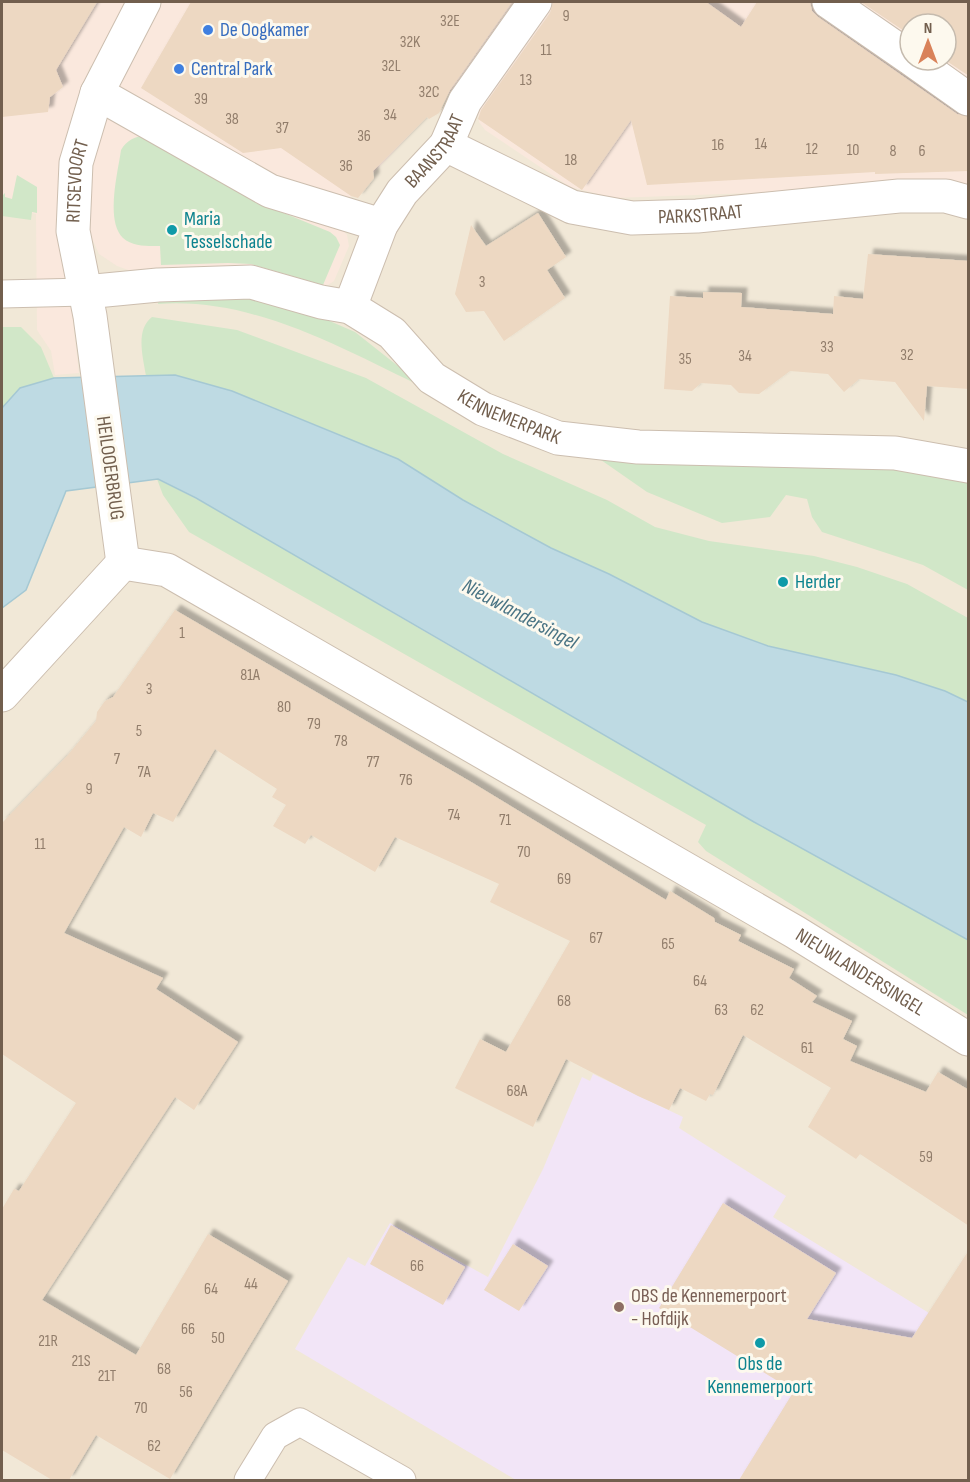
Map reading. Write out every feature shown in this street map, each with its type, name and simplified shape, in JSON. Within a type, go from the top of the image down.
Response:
[{"type":"street","name":"RITSEVOORT","points":[[97,374],[73,231],[76,163],[97,93],[144,2]]},
{"type":"street","name":"BAANSTRAAT","points":[[350,307],[381,225],[402,192],[446,145],[465,101],[535,2]]},
{"type":"street","points":[[829,2],[898,50]]},
{"type":"street","points":[[930,72],[969,99]]},
{"type":"street","points":[[97,93],[270,191],[381,225]]},
{"type":"street","name":"PARKSTRAAT","points":[[446,145],[572,207],[632,218],[697,216],[899,196],[946,196],[969,202]]},
{"type":"street","name":"KENNEMERPARK","points":[[85,292],[159,285],[251,282],[321,302],[350,307],[392,333],[432,378],[483,409],[558,438],[638,447],[895,453],[969,466]]},
{"type":"street","name":"HEILOOERBRUG","points":[[97,374],[123,563]]},
{"type":"street","points":[[2,695],[123,563]]},
{"type":"street","name":"NIEUWLANDERSINGEL","points":[[123,563],[167,570],[795,932],[969,1039]]},
{"type":"lane","points":[[2,294],[85,292]]},
{"type":"lane","points":[[248,1480],[275,1436],[300,1422],[402,1480]]},
{"type":"shaded area","points":[[2,2],[968,2],[968,1480],[2,1480]]},
{"type":"shaded area","points":[[2,2],[968,2],[968,185],[614,198],[570,187],[485,130],[479,122],[478,111],[449,93],[348,200],[340,227],[347,235],[349,246],[334,281],[325,287],[137,273],[117,266],[99,254],[90,234],[86,215],[90,155],[115,78],[90,66],[75,111],[62,225],[79,373],[55,375],[51,351],[37,330],[36,214],[2,206]]},
{"type":"shaded area","name":"OBS de Kennemerpoort - Hofdijk","points":[[593,1074],[683,1117],[679,1128],[786,1196],[773,1217],[968,1337],[968,1480],[516,1480],[295,1349],[348,1257],[365,1266],[390,1223],[488,1277],[543,1169],[582,1077],[590,1081]]},
{"type":"green space","points":[[146,135],[158,140],[252,200],[330,232],[336,237],[340,245],[323,285],[251,264],[161,265],[160,246],[136,244],[123,238],[115,220],[114,208],[121,150],[131,140]]},
{"type":"green space","points":[[17,175],[37,187],[37,213],[32,212],[31,220],[2,216],[2,196],[5,193],[5,197],[12,199]]},
{"type":"green space","points":[[248,297],[325,319],[355,332],[427,389],[330,343],[263,317],[194,304],[158,304],[159,299]]},
{"type":"green space","points":[[152,317],[237,330],[366,378],[503,454],[607,500],[655,527],[709,541],[814,556],[857,567],[907,584],[968,618],[968,702],[945,691],[896,675],[768,646],[702,622],[609,574],[551,548],[463,500],[398,459],[232,391],[175,375],[146,376],[142,336],[143,329]]},
{"type":"green space","points":[[2,327],[21,327],[41,347],[54,378],[20,388],[2,408]]},
{"type":"green space","points":[[601,460],[777,464],[920,471],[968,481],[968,590],[923,565],[822,532],[812,517],[807,499],[786,495],[770,517],[722,523],[647,492]]},
{"type":"green space","points":[[157,479],[267,538],[576,719],[968,940],[968,1015],[706,851],[698,842],[706,825],[189,532],[163,495]]},
{"type":"water","name":"Nieuwlandersingel","points":[[175,375],[232,391],[398,459],[463,500],[551,548],[609,574],[702,622],[768,646],[896,675],[945,691],[968,702],[968,940],[754,822],[196,498],[158,479],[66,491],[26,590],[2,608],[2,408],[20,388],[54,378]]},
{"type":"building","points":[[2,2],[97,2],[56,70],[63,87],[50,97],[48,112],[2,117]]},
{"type":"building","points":[[191,2],[512,2],[450,90],[439,113],[429,119],[427,117],[373,171],[374,178],[358,198],[351,196],[281,148],[243,153],[141,88]]},
{"type":"building","points":[[553,2],[706,2],[741,27],[757,2],[810,2],[812,11],[818,17],[957,114],[969,117],[969,171],[875,174],[875,172],[647,185],[631,120],[582,190],[478,119],[481,110],[550,13]]},
{"type":"building","points":[[861,2],[969,2],[969,76],[958,69],[958,12],[898,12],[898,27]]},
{"type":"building","points":[[538,213],[566,257],[547,270],[565,298],[504,341],[484,311],[466,312],[455,294],[471,225],[486,246]]},
{"type":"building","points":[[868,254],[969,261],[969,389],[927,386],[924,421],[895,382],[859,379],[844,392],[828,374],[790,371],[759,394],[739,393],[731,385],[701,383],[692,391],[664,389],[670,296],[703,298],[703,292],[742,293],[741,307],[833,314],[834,296],[863,299]]},
{"type":"building","points":[[175,610],[471,782],[666,900],[670,891],[714,918],[715,922],[741,935],[738,941],[794,969],[789,978],[817,996],[812,1002],[852,1021],[843,1039],[857,1046],[850,1061],[926,1092],[938,1072],[969,1090],[969,1226],[860,1154],[856,1159],[808,1127],[831,1088],[743,1035],[713,1095],[710,1094],[706,1101],[680,1088],[669,1110],[566,1059],[533,1127],[455,1088],[480,1039],[506,1052],[570,941],[490,902],[499,884],[395,837],[375,872],[311,835],[305,844],[273,826],[286,805],[272,797],[277,789],[215,749],[173,822],[153,813],[141,837],[124,827],[64,933],[163,978],[156,989],[238,1042],[194,1110],[175,1097],[42,1300],[136,1355],[208,1234],[288,1281],[170,1479],[96,1435],[69,1480],[52,1480],[2,1450],[2,1209],[14,1189],[19,1191],[76,1103],[2,1054],[2,823],[67,756],[96,721],[97,712],[105,701],[113,697]]},
{"type":"building","name":"Obs de Kennemerpoort","points":[[723,1203],[836,1273],[807,1319],[912,1338],[969,1250],[969,1480],[739,1480],[794,1391],[659,1308]]},
{"type":"building","points":[[391,1225],[465,1267],[443,1305],[370,1264]]},
{"type":"building","points":[[513,1244],[548,1266],[519,1311],[484,1290]]},
{"type":"place","name":"De Oogkamer","points":[[208,30]]},
{"type":"place","name":"Central Park","points":[[179,69]]},
{"type":"place","name":"Maria Tesselschade","points":[[172,230]]},
{"type":"place","name":"Herder","points":[[783,582]]},
{"type":"place","name":"OBS de Kennemerpoort - Hofdijk","points":[[619,1307]]},
{"type":"place","name":"Obs de Kennemerpoort","points":[[760,1343]]}]
